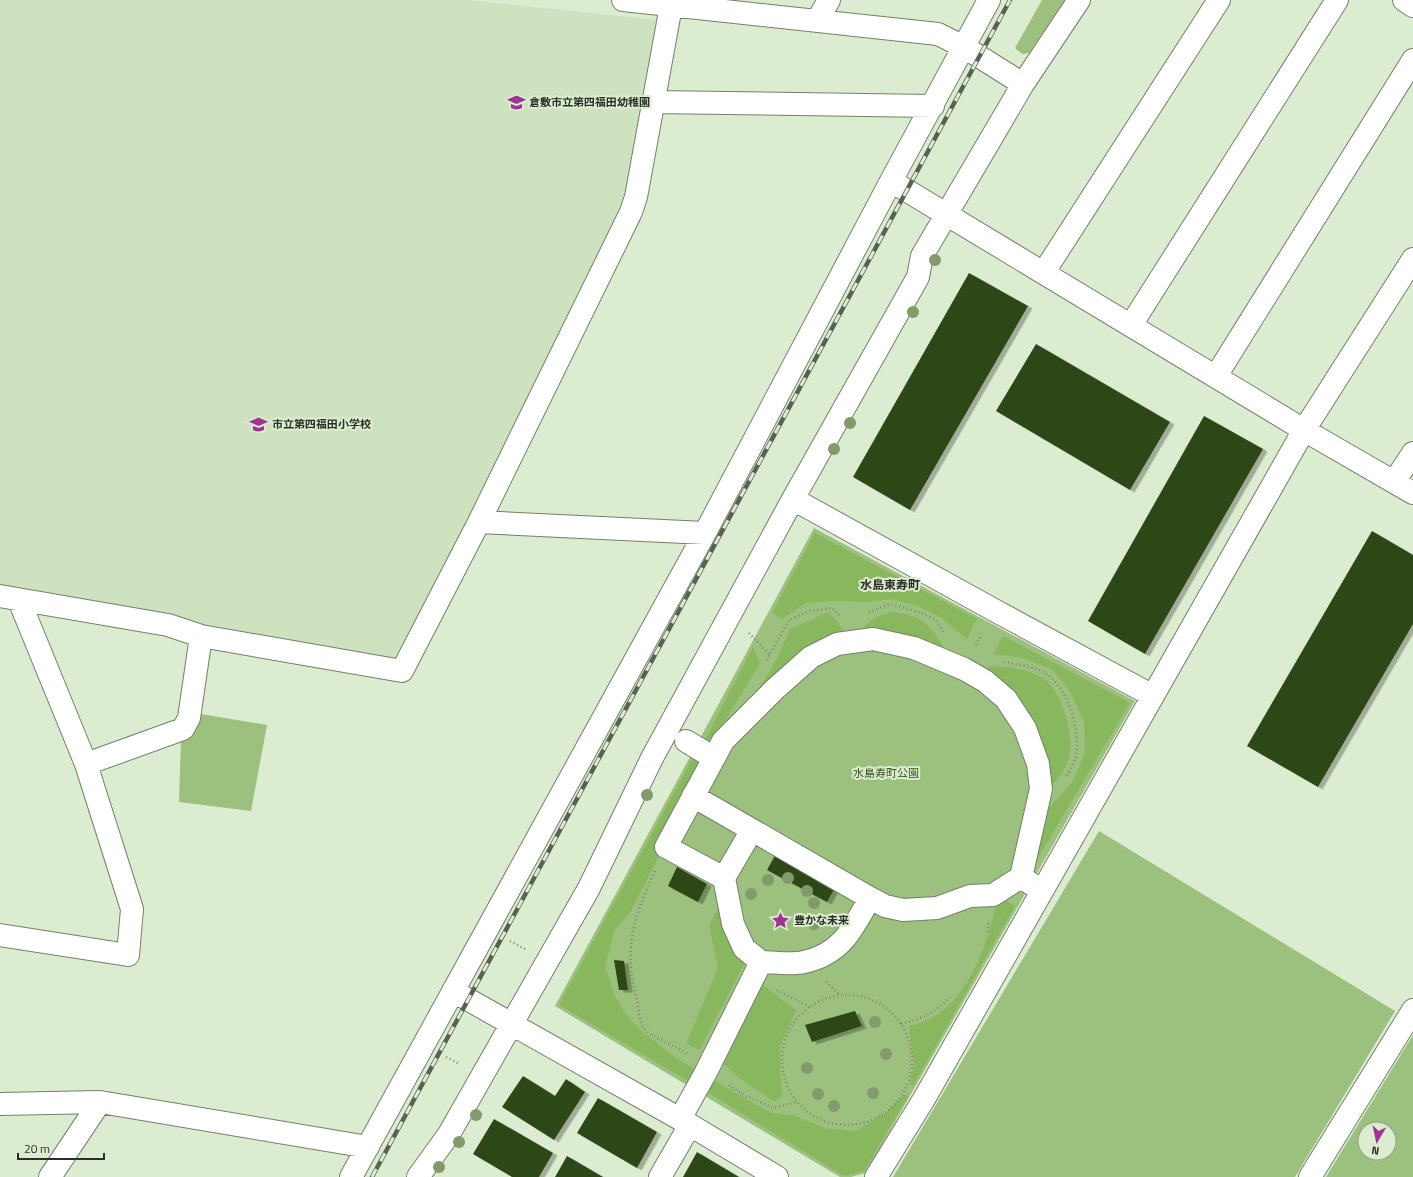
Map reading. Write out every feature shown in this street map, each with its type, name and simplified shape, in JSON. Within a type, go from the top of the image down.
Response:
[{"type":"street","points":[[623,0],[671,6],[818,19],[938,34],[964,47],[1023,84]]},
{"type":"street","points":[[818,19],[829,0]]},
{"type":"street","points":[[351,1177],[705,533],[891,181],[933,106],[989,0]]},
{"type":"street","points":[[418,1177],[449,1134],[589,888],[652,758],[793,499],[918,277],[922,256],[1023,84],[1079,0]]},
{"type":"street","points":[[1044,272],[1220,0]]},
{"type":"street","points":[[1131,325],[1337,0]]},
{"type":"street","points":[[1404,0],[1413,6]]},
{"type":"street","points":[[10,598],[168,625],[201,636],[402,671],[480,522],[631,212],[636,197],[671,6]]},
{"type":"street","points":[[1216,376],[1413,60]]},
{"type":"street","points":[[653,102],[933,106]]},
{"type":"street","points":[[891,181],[1304,430],[1413,492]]},
{"type":"street","points":[[876,1177],[924,1099],[1304,430],[1413,259]]},
{"type":"street","points":[[1394,482],[1413,453]]},
{"type":"street","points":[[793,499],[1153,696]]},
{"type":"street","points":[[480,522],[705,533]]},
{"type":"street","points":[[2,931],[128,955],[132,909],[86,764],[10,598]]},
{"type":"street","points":[[86,764],[183,729],[189,718],[201,636]]},
{"type":"street","points":[[693,796],[885,906],[903,910],[937,908],[970,896],[993,895],[1021,877],[1041,789],[1038,764],[1025,728],[1006,699],[985,681],[964,669],[914,648],[873,639],[837,644],[811,657],[775,689],[723,741],[693,796],[666,847],[724,878]]},
{"type":"street","points":[[686,741],[714,758]]},
{"type":"street","points":[[752,830],[724,878],[733,924],[744,948],[761,962],[804,963],[830,953],[847,938],[870,898]]},
{"type":"street","points":[[1021,877],[1042,891]]},
{"type":"street","points":[[660,1177],[706,1072],[761,962]]},
{"type":"street","points":[[452,991],[685,1122],[777,1177]]},
{"type":"street","points":[[1310,1177],[1413,1010]]},
{"type":"street","points":[[0,1104],[100,1102],[368,1147]]},
{"type":"street","points":[[50,1177],[100,1102]]},
{"type":"path","points":[[964,669],[994,610]]},
{"type":"path","points":[[746,630],[769,654]]},
{"type":"path","points":[[666,847],[636,917],[629,944],[631,972],[644,1027],[657,1038],[685,1053],[706,1072],[724,1081],[744,1095],[773,1108],[797,1102]]},
{"type":"path","points":[[984,938],[989,923],[993,895]]},
{"type":"path","points":[[504,937],[531,952]]},
{"type":"path","points":[[901,1024],[919,1020],[943,1004],[953,994]]},
{"type":"path","points":[[858,996],[875,1001],[889,1011],[901,1024],[911,1044],[912,1067],[906,1088],[894,1106],[876,1118],[856,1125],[834,1124],[814,1116],[797,1102],[786,1084],[782,1063],[785,1041],[794,1022],[810,1007],[824,999],[858,996]]},
{"type":"path","points":[[440,1054],[464,1067]]},
{"type":"shaded area","name":"市立第四福田小学校","points":[[0,0],[468,0],[660,20],[623,209],[566,328],[396,661],[0,590]]},
{"type":"green space","points":[[1042,0],[1065,0],[1029,53],[1022,54],[1015,48]]},
{"type":"green space","name":"水島寿町公園","points":[[814,528],[1135,701],[866,1173],[851,1177],[840,1177],[555,1006]]},
{"type":"green space","points":[[815,533],[977,619],[967,639],[940,617],[916,605],[891,599],[869,602],[834,601],[806,603],[782,619],[772,613]]},
{"type":"green space","points":[[829,612],[841,627],[845,637],[746,711],[778,657],[790,629]]},
{"type":"green space","points":[[890,612],[911,616],[926,624],[937,636],[948,655],[860,636],[868,623]]},
{"type":"green space","points":[[1003,636],[1130,703],[1032,868],[1043,814],[1074,780],[1085,752],[1084,722],[1069,690],[1053,670],[1023,658],[993,654]]},
{"type":"green space","points":[[753,647],[760,663],[723,724],[712,748],[703,744]]},
{"type":"green space","points":[[995,666],[1032,673],[1044,679],[1051,685],[1062,705],[1069,729],[1070,752],[1064,769],[1047,791],[1043,768],[980,670]]},
{"type":"green space","points":[[201,714],[267,725],[251,811],[179,802],[181,741]]},
{"type":"green space","points":[[696,752],[708,759],[631,911],[615,929],[605,966],[614,994],[623,1010],[639,1029],[676,1058],[699,1072],[690,1082],[559,1005]]},
{"type":"green space","points":[[1099,831],[1395,1011],[1295,1177],[893,1177]]},
{"type":"green space","points":[[997,900],[1007,901],[1015,906],[913,1086],[910,1084],[914,1064],[909,1026],[928,1020],[945,1009],[959,994],[980,958],[993,919]]},
{"type":"green space","points":[[722,901],[746,961],[699,1050],[686,1044],[718,968],[709,925]]},
{"type":"green space","points":[[761,984],[796,1010],[780,1047],[782,1096],[774,1101],[742,1080],[718,1059]]},
{"type":"green space","points":[[1413,1035],[1413,1177],[1326,1177],[1357,1126],[1357,1161],[1397,1161],[1397,1121],[1360,1121]]},
{"type":"green space","points":[[713,1080],[771,1113],[795,1116],[828,1129],[856,1131],[887,1112],[904,1094],[908,1096],[864,1171],[844,1176],[710,1094],[709,1088]]},
{"type":"building","points":[[969,273],[1028,306],[910,510],[853,477]]},
{"type":"building","points":[[1036,344],[1170,422],[1130,490],[996,411]]},
{"type":"building","points":[[1204,416],[1263,449],[1145,654],[1088,621]]},
{"type":"building","points":[[1372,531],[1413,555],[1413,624],[1318,787],[1247,746]]},
{"type":"building","points":[[778,850],[837,884],[827,902],[767,870]]},
{"type":"building","points":[[677,867],[707,884],[698,902],[668,886]]},
{"type":"building","points":[[614,960],[624,961],[628,990],[619,990]]},
{"type":"building","points":[[855,1011],[862,1026],[812,1042],[805,1025]]},
{"type":"building","points":[[523,1076],[555,1096],[566,1079],[585,1092],[554,1140],[502,1107]]},
{"type":"building","points":[[598,1098],[657,1132],[637,1168],[577,1133]]},
{"type":"building","points":[[494,1119],[553,1153],[539,1177],[512,1177],[473,1154]]},
{"type":"building","points":[[697,1152],[739,1177],[683,1177]]},
{"type":"building","points":[[567,1156],[603,1177],[555,1177]]},
{"type":"railway","points":[[372,1177],[1010,0]]},
{"type":"place","name":"倉敷市立第四福田幼稚園","points":[[516,102]]},
{"type":"place","name":"市立第四福田小学校","points":[[259,424]]},
{"type":"place","name":"豊かな未来","points":[[781,920]]},
{"type":"district","name":"水島東寿町","points":[[890,585]]}]
